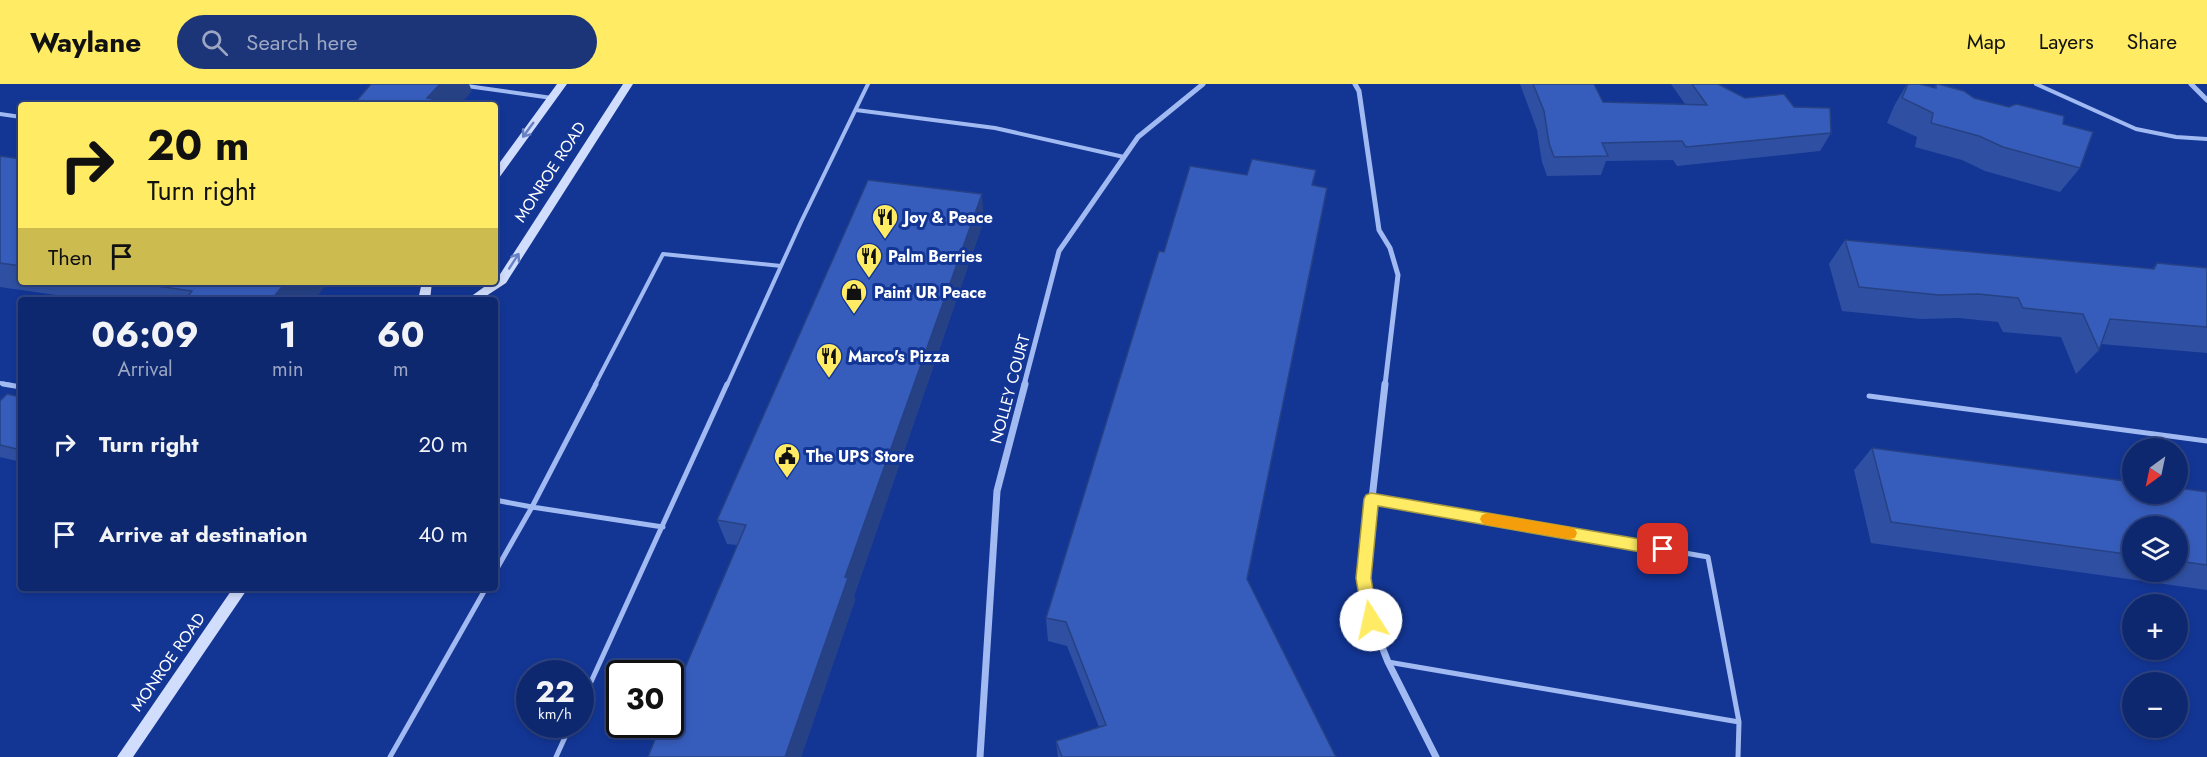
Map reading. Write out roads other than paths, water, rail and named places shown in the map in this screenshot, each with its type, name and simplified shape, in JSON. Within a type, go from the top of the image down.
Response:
[{"type":"main road","points":[[498,172],[562,84]]},
{"type":"main road","name":"MONROE ROAD","points":[[498,283],[502,280],[628,84]]},
{"type":"main road","name":"MONROE ROAD","points":[[476,297],[494,285]]},
{"type":"main road","name":"MONROE ROAD","points":[[124,757],[239,591]]},
{"type":"street","name":"NOLLEY COURT","points":[[980,757],[997,491],[1059,251],[1138,137],[1203,84]]},
{"type":"street","points":[[1355,84],[1359,91],[1379,230],[1390,248],[1398,275],[1363,578],[1371,620],[1388,662],[1436,757]]},
{"type":"street","points":[[2191,84],[2207,100]]},
{"type":"lane","points":[[594,676],[781,266],[868,84]]},
{"type":"lane","points":[[2036,84],[2136,129],[2176,137],[2207,139]]},
{"type":"lane","points":[[463,86],[552,98]]},
{"type":"lane","points":[[856,110],[995,128],[1124,157]]},
{"type":"lane","points":[[0,114],[18,117]]},
{"type":"lane","points":[[498,567],[532,507],[663,254],[781,266]]},
{"type":"lane","points":[[0,383],[18,386]]},
{"type":"lane","points":[[1869,396],[2207,441]]},
{"type":"lane","points":[[1371,499],[1708,557],[1739,722],[1738,757]]},
{"type":"lane","points":[[498,501],[663,527]]},
{"type":"lane","points":[[390,757],[484,591]]},
{"type":"lane","points":[[1388,662],[1739,722]]},
{"type":"lane","points":[[556,757],[565,738]]},
{"type":"place","name":"Joy & Peace","points":[[885,240]]},
{"type":"place","name":"Palm Berries","points":[[869,279]]},
{"type":"place","name":"Paint UR Peace","points":[[854,315]]},
{"type":"place","name":"Marco's Pizza","points":[[829,379]]},
{"type":"place","name":"The UPS Store","points":[[787,479]]}]
